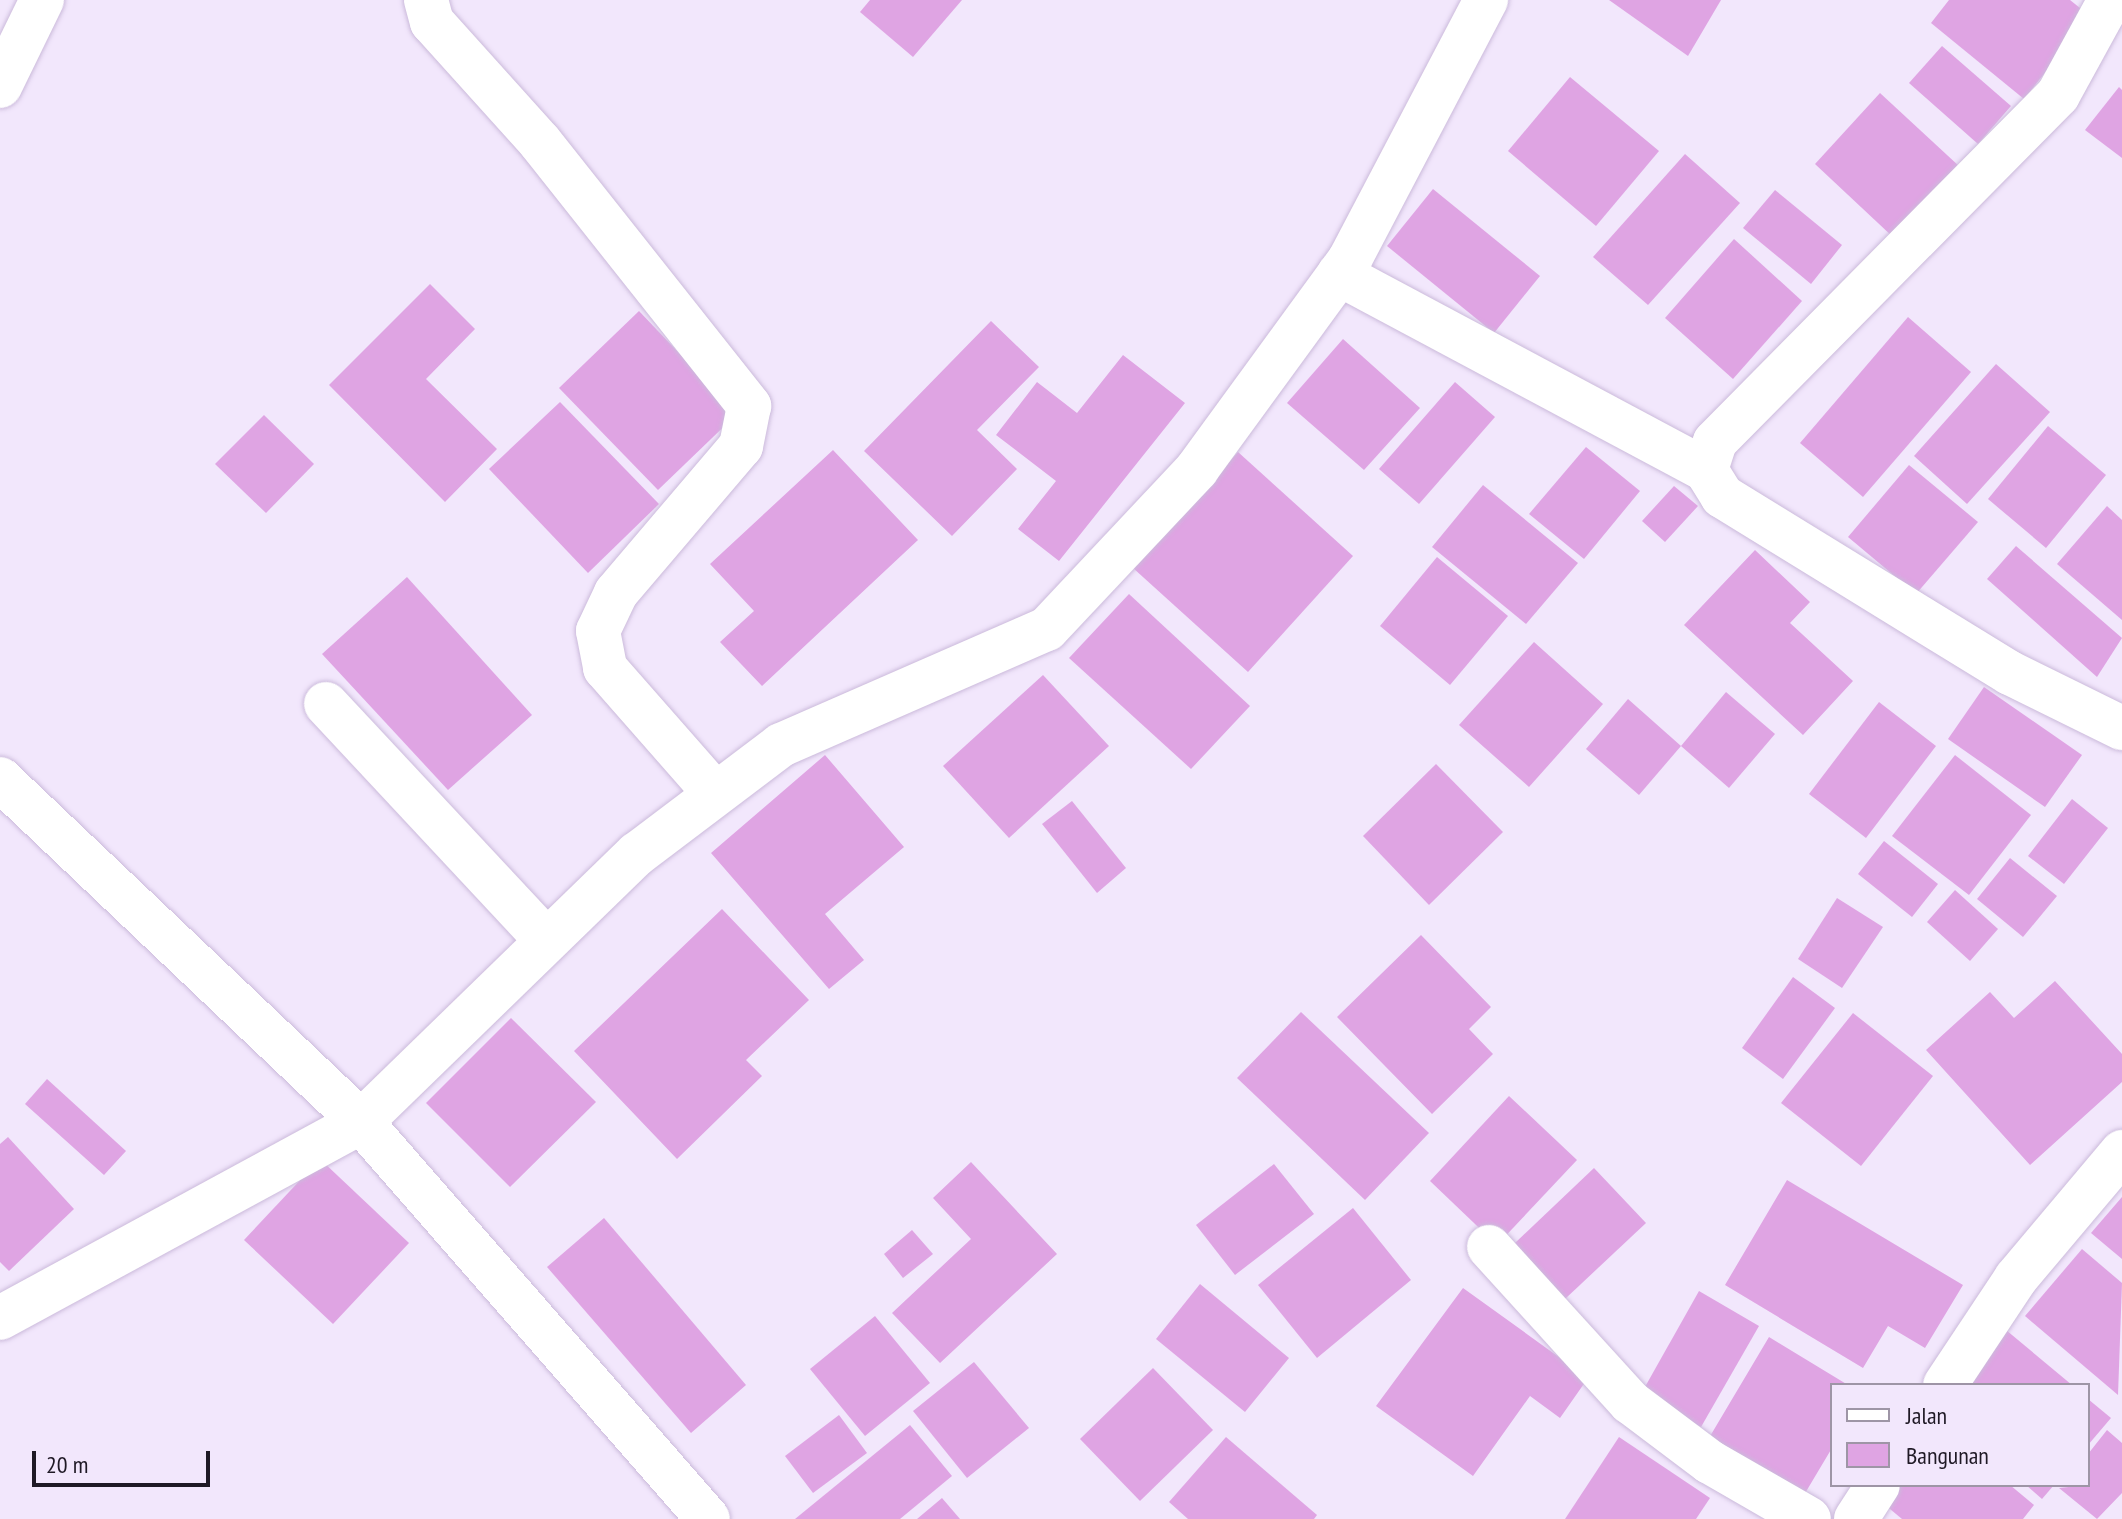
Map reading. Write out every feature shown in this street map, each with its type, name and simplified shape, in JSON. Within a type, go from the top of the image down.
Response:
[{"type":"street","points":[[0,86],[42,0]]},
{"type":"street","points":[[426,0],[432,22],[550,154],[749,406],[741,446],[616,593],[598,631],[605,668],[713,791]]},
{"type":"street","points":[[0,1318],[361,1122],[545,939],[713,791],[842,714],[1047,629],[1197,469],[1339,274],[1486,0]]},
{"type":"street","points":[[1706,470],[1715,442],[2058,95],[2110,0]]},
{"type":"street","points":[[1339,274],[1706,470],[1722,496],[2010,673],[2122,728]]},
{"type":"street","points":[[326,704],[545,939]]},
{"type":"street","points":[[0,779],[361,1122],[708,1519]]},
{"type":"street","points":[[1946,1383],[2016,1278],[2122,1152]]},
{"type":"street","points":[[1489,1247],[1630,1402],[1710,1462],[1809,1519]]},
{"type":"street","points":[[1856,1519],[1877,1487]]},
{"type":"building","points":[[870,0],[962,0],[913,57],[860,12]]},
{"type":"building","points":[[1609,0],[1721,0],[1688,56]]},
{"type":"building","points":[[1949,0],[2070,0],[2090,16],[2024,99],[1931,23]]},
{"type":"building","points":[[1942,46],[2011,106],[1978,144],[1909,83]]},
{"type":"building","points":[[1570,77],[1659,151],[1596,226],[1508,151]]},
{"type":"building","points":[[2119,87],[2122,90],[2122,158],[2085,130]]},
{"type":"building","points":[[1880,93],[1960,167],[1894,238],[1815,164]]},
{"type":"building","points":[[1685,154],[1740,203],[1648,305],[1593,257]]},
{"type":"building","points":[[1433,189],[1540,276],[1494,333],[1387,246]]},
{"type":"building","points":[[1775,190],[1842,245],[1811,284],[1743,228]]},
{"type":"building","points":[[1734,239],[1802,301],[1733,379],[1665,318]]},
{"type":"building","points":[[430,284],[475,329],[426,379],[497,449],[445,502],[329,385]]},
{"type":"building","points":[[639,311],[737,414],[658,490],[559,388]]},
{"type":"building","points":[[1908,317],[1971,372],[1863,497],[1800,443]]},
{"type":"building","points":[[991,321],[1039,367],[977,430],[1017,469],[952,536],[864,451]]},
{"type":"building","points":[[1343,339],[1420,408],[1364,470],[1287,403]]},
{"type":"building","points":[[1123,355],[1185,403],[1059,561],[1018,529],[1056,481],[996,435],[1037,382],[1077,413]]},
{"type":"building","points":[[1996,364],[2050,412],[1967,504],[1914,456]]},
{"type":"building","points":[[1455,382],[1495,417],[1419,504],[1379,469]]},
{"type":"building","points":[[560,402],[659,504],[588,573],[489,469]]},
{"type":"building","points":[[264,415],[314,464],[266,513],[215,464]]},
{"type":"building","points":[[2048,426],[2106,475],[2046,548],[1988,499]]},
{"type":"building","points":[[1586,447],[1640,491],[1584,559],[1529,514]]},
{"type":"building","points":[[833,450],[918,540],[762,686],[720,642],[754,611],[710,564]]},
{"type":"building","points":[[1238,452],[1353,556],[1248,672],[1133,568]]},
{"type":"building","points":[[1909,465],[1978,522],[1916,594],[1848,537]]},
{"type":"building","points":[[1483,485],[1578,563],[1526,624],[1432,547]]},
{"type":"building","points":[[1674,486],[1698,506],[1665,542],[1642,521]]},
{"type":"building","points":[[2107,506],[2122,520],[2122,620],[2057,564]]},
{"type":"building","points":[[2016,546],[2122,638],[2097,677],[1987,579]]},
{"type":"building","points":[[1755,550],[1810,602],[1790,623],[1853,681],[1803,735],[1684,625]]},
{"type":"building","points":[[1437,557],[1508,616],[1450,685],[1380,626]]},
{"type":"building","points":[[407,577],[532,715],[448,790],[322,654]]},
{"type":"building","points":[[1129,594],[1250,706],[1191,769],[1069,658]]},
{"type":"building","points":[[1534,642],[1603,704],[1529,787],[1459,725]]},
{"type":"building","points":[[1043,675],[1109,746],[1009,838],[943,766]]},
{"type":"building","points":[[1984,687],[2082,755],[2045,807],[1948,739]]},
{"type":"building","points":[[1726,692],[1775,734],[1729,788],[1681,746]]},
{"type":"building","points":[[1628,699],[1681,746],[1639,795],[1586,749]]},
{"type":"building","points":[[1879,702],[1936,746],[1866,838],[1809,794]]},
{"type":"building","points":[[825,755],[904,847],[825,914],[864,960],[829,989],[711,853]]},
{"type":"building","points":[[1955,755],[2031,815],[1969,895],[1892,836]]},
{"type":"building","points":[[1436,764],[1503,832],[1429,905],[1363,836]]},
{"type":"building","points":[[2072,799],[2108,828],[2064,884],[2028,856]]},
{"type":"building","points":[[1072,801],[1126,868],[1097,893],[1042,824]]},
{"type":"building","points":[[1884,841],[1938,884],[1912,917],[1858,874]]},
{"type":"building","points":[[2010,858],[2057,896],[2023,937],[1977,899]]},
{"type":"building","points":[[1955,890],[1998,929],[1970,961],[1927,922]]},
{"type":"building","points":[[1837,898],[1883,927],[1842,988],[1798,959]]},
{"type":"building","points":[[722,909],[809,1000],[746,1060],[762,1076],[677,1159],[574,1051]]},
{"type":"building","points":[[1421,935],[1491,1007],[1469,1029],[1493,1054],[1432,1114],[1337,1017]]},
{"type":"building","points":[[1793,977],[1835,1008],[1783,1079],[1742,1048]]},
{"type":"building","points":[[2055,981],[2122,1054],[2122,1082],[2030,1165],[1926,1050],[1990,992],[2014,1018]]},
{"type":"building","points":[[1301,1012],[1429,1133],[1365,1200],[1237,1078]]},
{"type":"building","points":[[1853,1013],[1933,1076],[1861,1166],[1781,1103]]},
{"type":"building","points":[[511,1018],[596,1102],[510,1187],[426,1103]]},
{"type":"building","points":[[47,1079],[126,1151],[104,1175],[25,1104]]},
{"type":"building","points":[[1509,1096],[1577,1160],[1497,1245],[1430,1181]]},
{"type":"building","points":[[8,1137],[74,1209],[9,1271],[0,1262],[0,1144]]},
{"type":"building","points":[[320,1159],[409,1243],[333,1324],[244,1240]]},
{"type":"building","points":[[971,1162],[1057,1254],[940,1363],[892,1313],[971,1239],[933,1198]]},
{"type":"building","points":[[1274,1164],[1314,1214],[1235,1275],[1196,1225]]},
{"type":"building","points":[[1594,1168],[1646,1223],[1565,1299],[1514,1244]]},
{"type":"building","points":[[1787,1180],[1963,1285],[1925,1348],[1888,1326],[1863,1368],[1725,1285]]},
{"type":"building","points":[[2122,1197],[2122,1259],[2091,1233]]},
{"type":"building","points":[[1353,1208],[1411,1280],[1317,1358],[1258,1285]]},
{"type":"building","points":[[604,1218],[746,1385],[691,1433],[547,1267]]},
{"type":"building","points":[[912,1230],[933,1254],[903,1278],[884,1254]]},
{"type":"building","points":[[2082,1249],[2122,1283],[2118,1395],[2025,1316]]},
{"type":"building","points":[[1200,1284],[1289,1358],[1245,1412],[1156,1339]]},
{"type":"building","points":[[1463,1288],[1588,1378],[1560,1418],[1530,1396],[1473,1476],[1376,1406]]},
{"type":"building","points":[[1699,1291],[1759,1326],[1701,1427],[1641,1394]]},
{"type":"building","points":[[875,1316],[930,1383],[865,1436],[810,1369]]},
{"type":"building","points":[[2006,1330],[2070,1383],[1961,1383]]},
{"type":"building","points":[[1769,1337],[1845,1383],[1830,1383],[1830,1451],[1801,1500],[1706,1443]]},
{"type":"building","points":[[974,1362],[1029,1428],[967,1478],[913,1411]]},
{"type":"building","points":[[1153,1368],[1213,1430],[1140,1501],[1080,1439]]},
{"type":"building","points":[[2090,1401],[2111,1418],[2090,1443]]},
{"type":"building","points":[[839,1415],[867,1453],[813,1493],[785,1456]]},
{"type":"building","points":[[910,1425],[952,1476],[900,1519],[795,1519]]},
{"type":"building","points":[[2107,1430],[2122,1443],[2122,1493],[2097,1519],[2059,1488],[2090,1487],[2090,1451]]},
{"type":"building","points":[[1226,1437],[1317,1515],[1314,1519],[1188,1519],[1169,1502]]},
{"type":"building","points":[[1619,1437],[1710,1498],[1696,1519],[1565,1519]]},
{"type":"building","points":[[1898,1487],[2012,1487],[2034,1505],[2023,1519],[1902,1519],[1884,1504]]},
{"type":"building","points":[[2028,1487],[2052,1487],[2042,1499]]},
{"type":"building","points":[[942,1498],[960,1519],[917,1519]]}]
